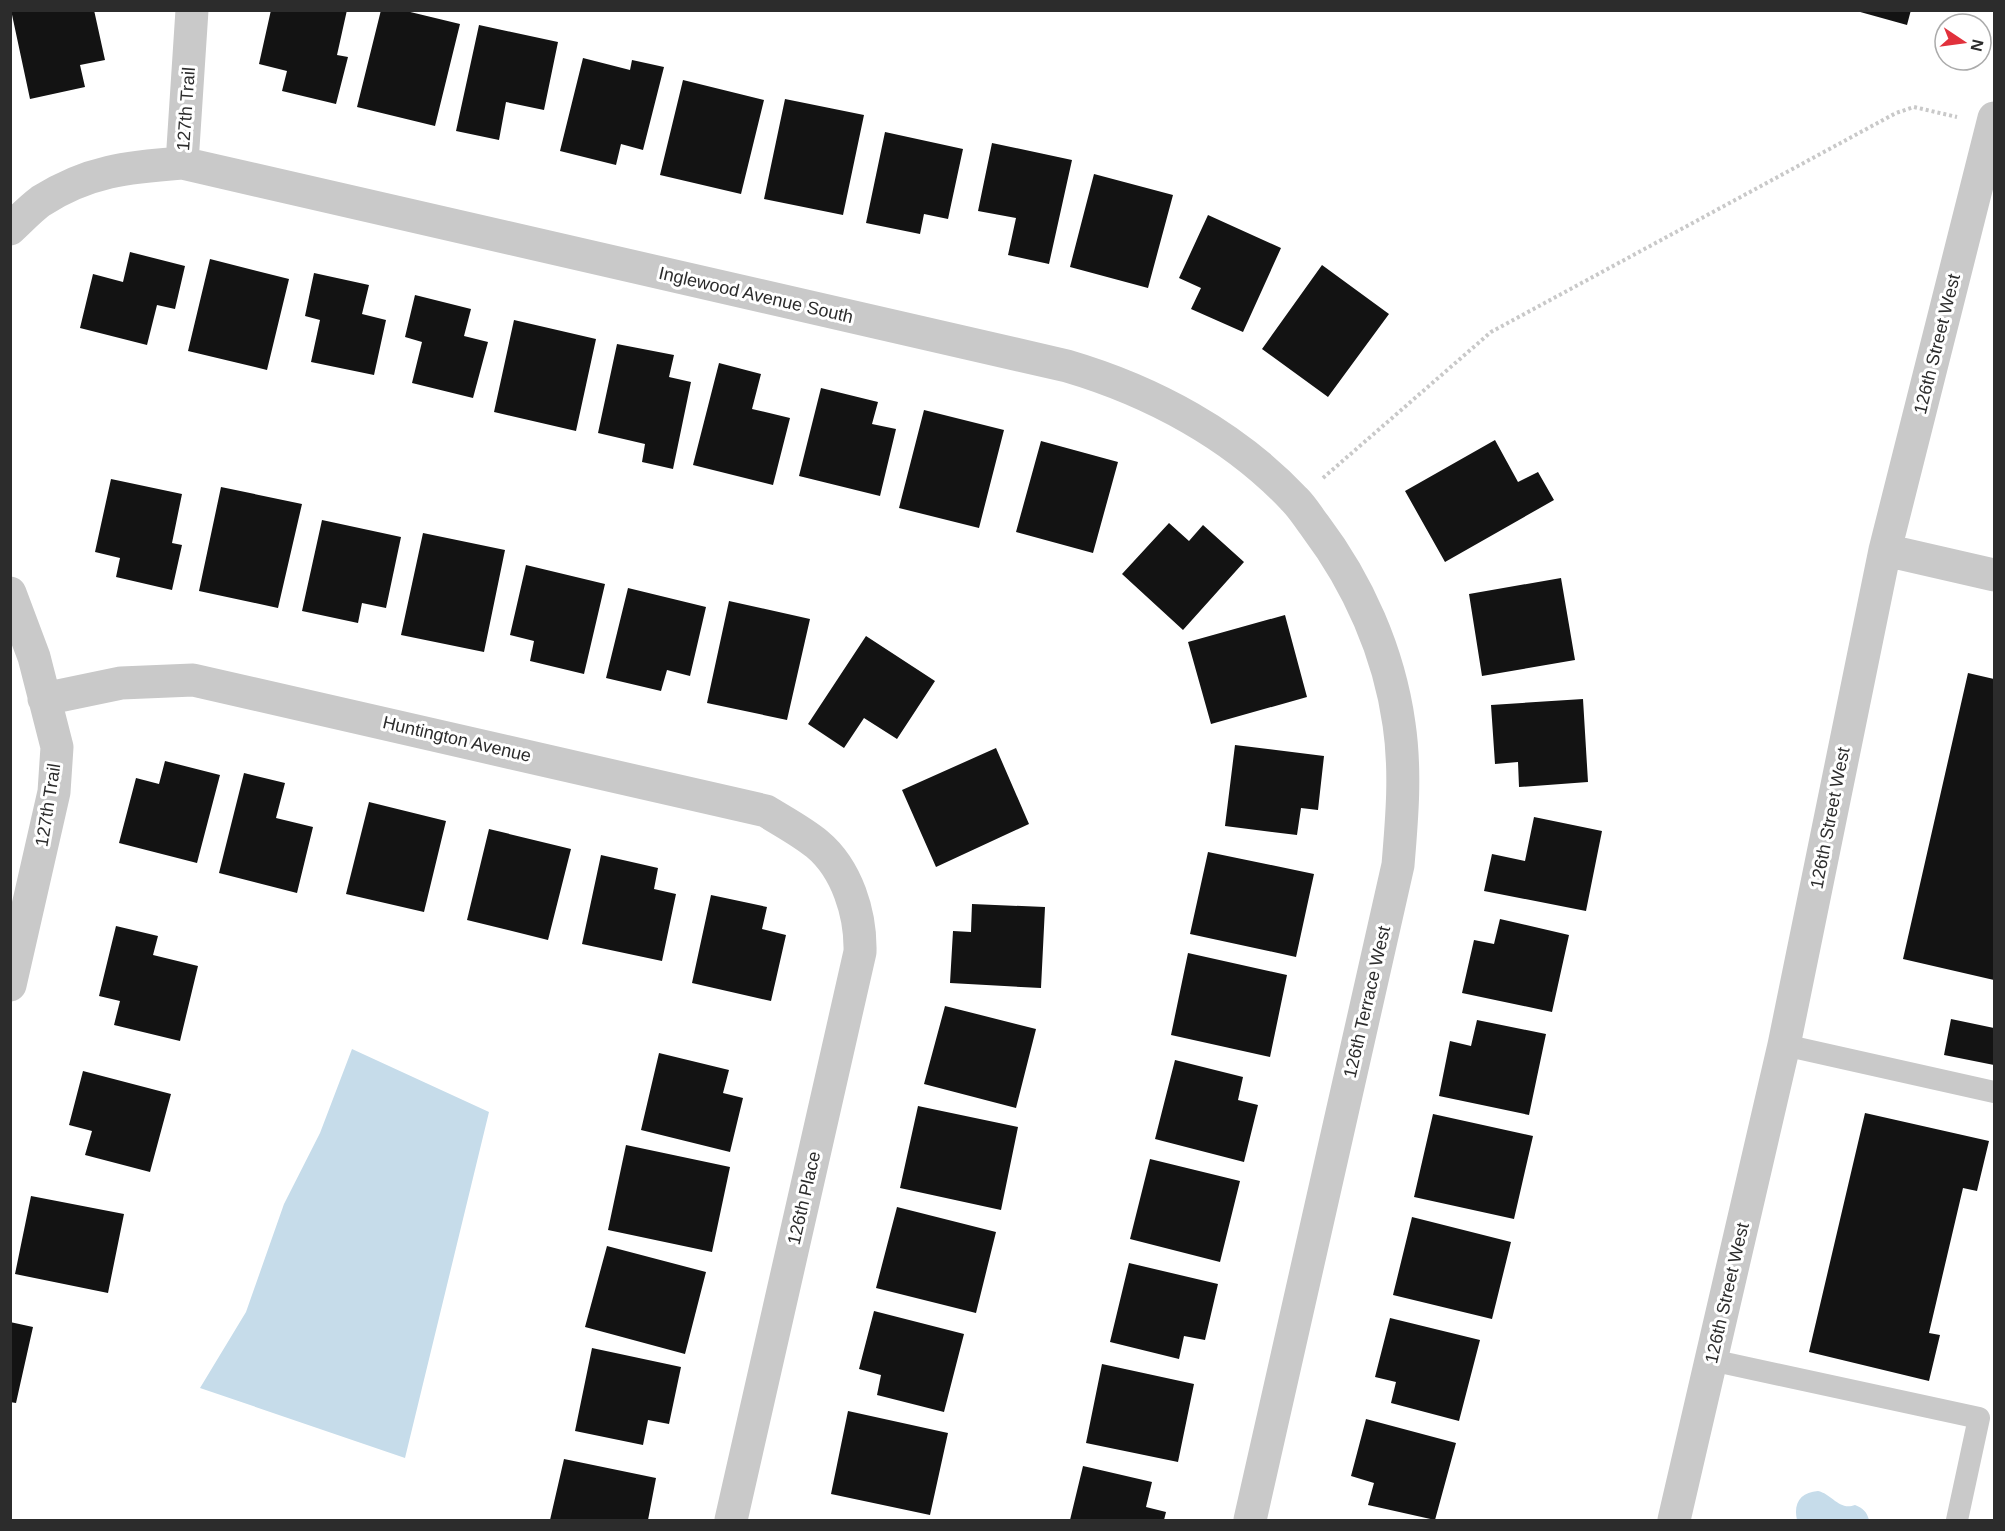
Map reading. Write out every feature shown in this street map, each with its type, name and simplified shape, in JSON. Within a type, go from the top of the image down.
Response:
[{"type":"street","name":"127th Trail","points":[[10,229],[40,202],[84,178],[128,167],[182,163],[192,10]]},
{"type":"street","name":"126th Street West","points":[[1674,1521],[1784,1045],[1885,550],[1994,122]]},
{"type":"street","name":"Inglewood Avenue South","points":[[182,163],[1067,366],[1108,378],[1158,400],[1210,431],[1244,454],[1296,501]]},
{"type":"street","name":"126th Terrace West","points":[[1250,1521],[1398,865],[1403,792],[1399,724],[1386,663],[1361,600],[1337,556],[1296,501]]},
{"type":"street","points":[[1885,550],[1995,575]]},
{"type":"street","name":"127th Trail","points":[[10,593],[34,657],[57,747],[54,792],[10,985]]},
{"type":"street","name":"Huntington Avenue","points":[[44,699],[121,683],[183,680],[241,690],[766,811],[818,844],[844,876]]},
{"type":"street","name":"126th Place","points":[[731,1521],[860,952],[861,931],[844,876]]},
{"type":"lane","points":[[1784,1045],[1995,1092]]},
{"type":"lane","points":[[1711,1360],[1979,1418],[1957,1521]]},
{"type":"path","points":[[1296,501],[1491,332],[1885,118],[1914,107],[1994,122]]},
{"type":"water","points":[[352,1049],[489,1112],[405,1458],[200,1388],[246,1312],[284,1204],[320,1133]]},
{"type":"water","points":[[1818,1491],[1844,1506],[1860,1507],[1869,1520],[1797,1520],[1797,1504],[1803,1496]]},
{"type":"building","points":[[11,10],[94,10],[105,60],[80,65],[85,87],[30,99]]},
{"type":"building","points":[[271,10],[347,10],[337,55],[348,57],[336,104],[282,91],[287,71],[259,64]]},
{"type":"building","points":[[381,10],[402,10],[460,24],[435,126],[357,107]]},
{"type":"building","points":[[1853,10],[1911,10],[1907,25]]},
{"type":"building","points":[[479,25],[558,42],[544,110],[506,102],[499,140],[456,131]]},
{"type":"building","points":[[583,58],[630,70],[632,60],[664,67],[643,150],[621,144],[616,165],[560,151]]},
{"type":"building","points":[[683,80],[764,100],[741,194],[660,175]]},
{"type":"building","points":[[785,99],[864,115],[843,215],[764,199]]},
{"type":"building","points":[[885,132],[963,149],[948,219],[924,214],[920,234],[866,223]]},
{"type":"building","points":[[992,143],[1072,160],[1049,264],[1008,255],[1016,218],[978,211]]},
{"type":"building","points":[[1094,174],[1173,195],[1148,288],[1070,267]]},
{"type":"building","points":[[1208,215],[1281,248],[1243,332],[1191,309],[1201,288],[1179,278]]},
{"type":"building","points":[[130,252],[185,266],[175,309],[157,305],[147,345],[80,328],[93,274],[123,282]]},
{"type":"building","points":[[210,259],[289,279],[267,370],[188,351]]},
{"type":"building","points":[[1322,265],[1389,314],[1328,397],[1262,349]]},
{"type":"building","points":[[314,273],[369,285],[362,314],[386,320],[374,375],[311,362],[320,320],[305,316]]},
{"type":"building","points":[[415,295],[471,309],[464,336],[488,342],[473,398],[412,383],[422,342],[405,337]]},
{"type":"building","points":[[514,320],[596,339],[576,431],[494,412]]},
{"type":"building","points":[[617,344],[674,355],[669,377],[691,382],[673,469],[642,462],[645,444],[598,433]]},
{"type":"building","points":[[719,363],[761,374],[752,409],[790,418],[773,485],[693,465]]},
{"type":"building","points":[[821,388],[878,402],[872,424],[896,429],[880,496],[799,476]]},
{"type":"building","points":[[924,410],[1004,430],[979,528],[899,508]]},
{"type":"building","points":[[1495,440],[1518,482],[1538,472],[1554,500],[1445,562],[1405,491]]},
{"type":"building","points":[[1041,441],[1118,462],[1093,553],[1016,532]]},
{"type":"building","points":[[111,479],[182,494],[172,543],[182,545],[172,590],[116,577],[120,558],[95,552]]},
{"type":"building","points":[[221,487],[302,504],[278,608],[199,591]]},
{"type":"building","points":[[322,520],[401,537],[386,608],[362,603],[358,623],[302,611]]},
{"type":"building","points":[[1169,523],[1189,541],[1203,525],[1244,562],[1183,630],[1122,574]]},
{"type":"building","points":[[423,533],[505,550],[484,652],[401,635]]},
{"type":"building","points":[[526,565],[605,584],[584,674],[530,661],[534,641],[510,635]]},
{"type":"building","points":[[1561,578],[1575,660],[1482,676],[1469,594]]},
{"type":"building","points":[[628,588],[706,607],[690,676],[667,670],[661,691],[606,678]]},
{"type":"building","points":[[729,601],[810,619],[787,720],[707,703]]},
{"type":"building","points":[[1285,615],[1307,697],[1211,724],[1188,642]]},
{"type":"building","points":[[866,636],[935,681],[897,739],[864,718],[844,748],[808,724]]},
{"type":"building","points":[[1968,673],[1994,679],[1994,980],[1903,959]]},
{"type":"building","points":[[1583,699],[1588,782],[1519,787],[1518,762],[1495,764],[1491,705]]},
{"type":"building","points":[[1235,745],[1324,756],[1318,810],[1301,808],[1297,835],[1225,826]]},
{"type":"building","points":[[996,748],[1029,824],[936,867],[902,790]]},
{"type":"building","points":[[165,761],[220,775],[197,863],[119,843],[136,778],[159,784]]},
{"type":"building","points":[[244,773],[285,783],[276,818],[313,827],[297,893],[219,873]]},
{"type":"building","points":[[369,802],[446,821],[424,912],[346,894]]},
{"type":"building","points":[[1534,817],[1602,831],[1586,911],[1484,891],[1492,854],[1525,861]]},
{"type":"building","points":[[489,829],[571,849],[548,940],[467,920]]},
{"type":"building","points":[[1208,852],[1314,874],[1296,957],[1190,934]]},
{"type":"building","points":[[601,855],[658,868],[654,889],[676,894],[662,961],[582,944]]},
{"type":"building","points":[[711,895],[767,907],[762,929],[786,935],[771,1001],[692,983]]},
{"type":"building","points":[[972,904],[1045,907],[1041,988],[950,983],[953,931],[971,932]]},
{"type":"building","points":[[1500,919],[1569,935],[1552,1012],[1462,993],[1474,940],[1494,944]]},
{"type":"building","points":[[116,926],[158,936],[153,955],[198,966],[180,1041],[114,1025],[120,1001],[99,996]]},
{"type":"building","points":[[1188,953],[1287,975],[1270,1057],[1171,1035]]},
{"type":"building","points":[[945,1006],[1036,1029],[1016,1108],[924,1084]]},
{"type":"building","points":[[1951,1019],[1994,1028],[1994,1065],[1944,1055]]},
{"type":"building","points":[[1477,1020],[1546,1034],[1529,1115],[1439,1096],[1450,1041],[1471,1046]]},
{"type":"building","points":[[659,1053],[729,1070],[723,1093],[743,1098],[730,1152],[641,1130]]},
{"type":"building","points":[[1175,1060],[1243,1077],[1238,1100],[1258,1105],[1244,1162],[1155,1139]]},
{"type":"building","points":[[83,1071],[171,1094],[150,1172],[85,1155],[92,1131],[69,1125]]},
{"type":"building","points":[[918,1106],[1018,1127],[1001,1210],[900,1188]]},
{"type":"building","points":[[1865,1113],[1989,1141],[1977,1191],[1963,1188],[1929,1333],[1940,1335],[1929,1381],[1809,1352]]},
{"type":"building","points":[[1433,1114],[1533,1136],[1514,1219],[1414,1197]]},
{"type":"building","points":[[626,1145],[730,1167],[712,1252],[608,1230]]},
{"type":"building","points":[[1150,1159],[1240,1181],[1220,1262],[1130,1239]]},
{"type":"building","points":[[31,1196],[124,1214],[108,1293],[15,1274]]},
{"type":"building","points":[[897,1207],[996,1232],[976,1313],[876,1288]]},
{"type":"building","points":[[1412,1217],[1511,1242],[1492,1319],[1393,1295]]},
{"type":"building","points":[[607,1246],[706,1272],[685,1354],[585,1327]]},
{"type":"building","points":[[1129,1263],[1218,1284],[1205,1340],[1184,1336],[1179,1359],[1110,1342]]},
{"type":"building","points":[[874,1311],[964,1334],[944,1412],[877,1395],[881,1375],[859,1369]]},
{"type":"building","points":[[1390,1318],[1480,1340],[1459,1421],[1391,1403],[1396,1382],[1375,1377]]},
{"type":"building","points":[[10,1322],[33,1327],[16,1403],[10,1402]]},
{"type":"building","points":[[592,1348],[681,1367],[669,1424],[648,1420],[643,1445],[575,1431]]},
{"type":"building","points":[[1102,1364],[1194,1384],[1178,1462],[1086,1443]]},
{"type":"building","points":[[848,1411],[948,1433],[930,1515],[831,1494]]},
{"type":"building","points":[[1366,1419],[1456,1443],[1435,1520],[1368,1505],[1374,1483],[1351,1476]]},
{"type":"building","points":[[564,1459],[656,1478],[648,1520],[550,1520]]},
{"type":"building","points":[[1083,1466],[1152,1482],[1146,1507],[1166,1512],[1164,1520],[1070,1520]]}]
